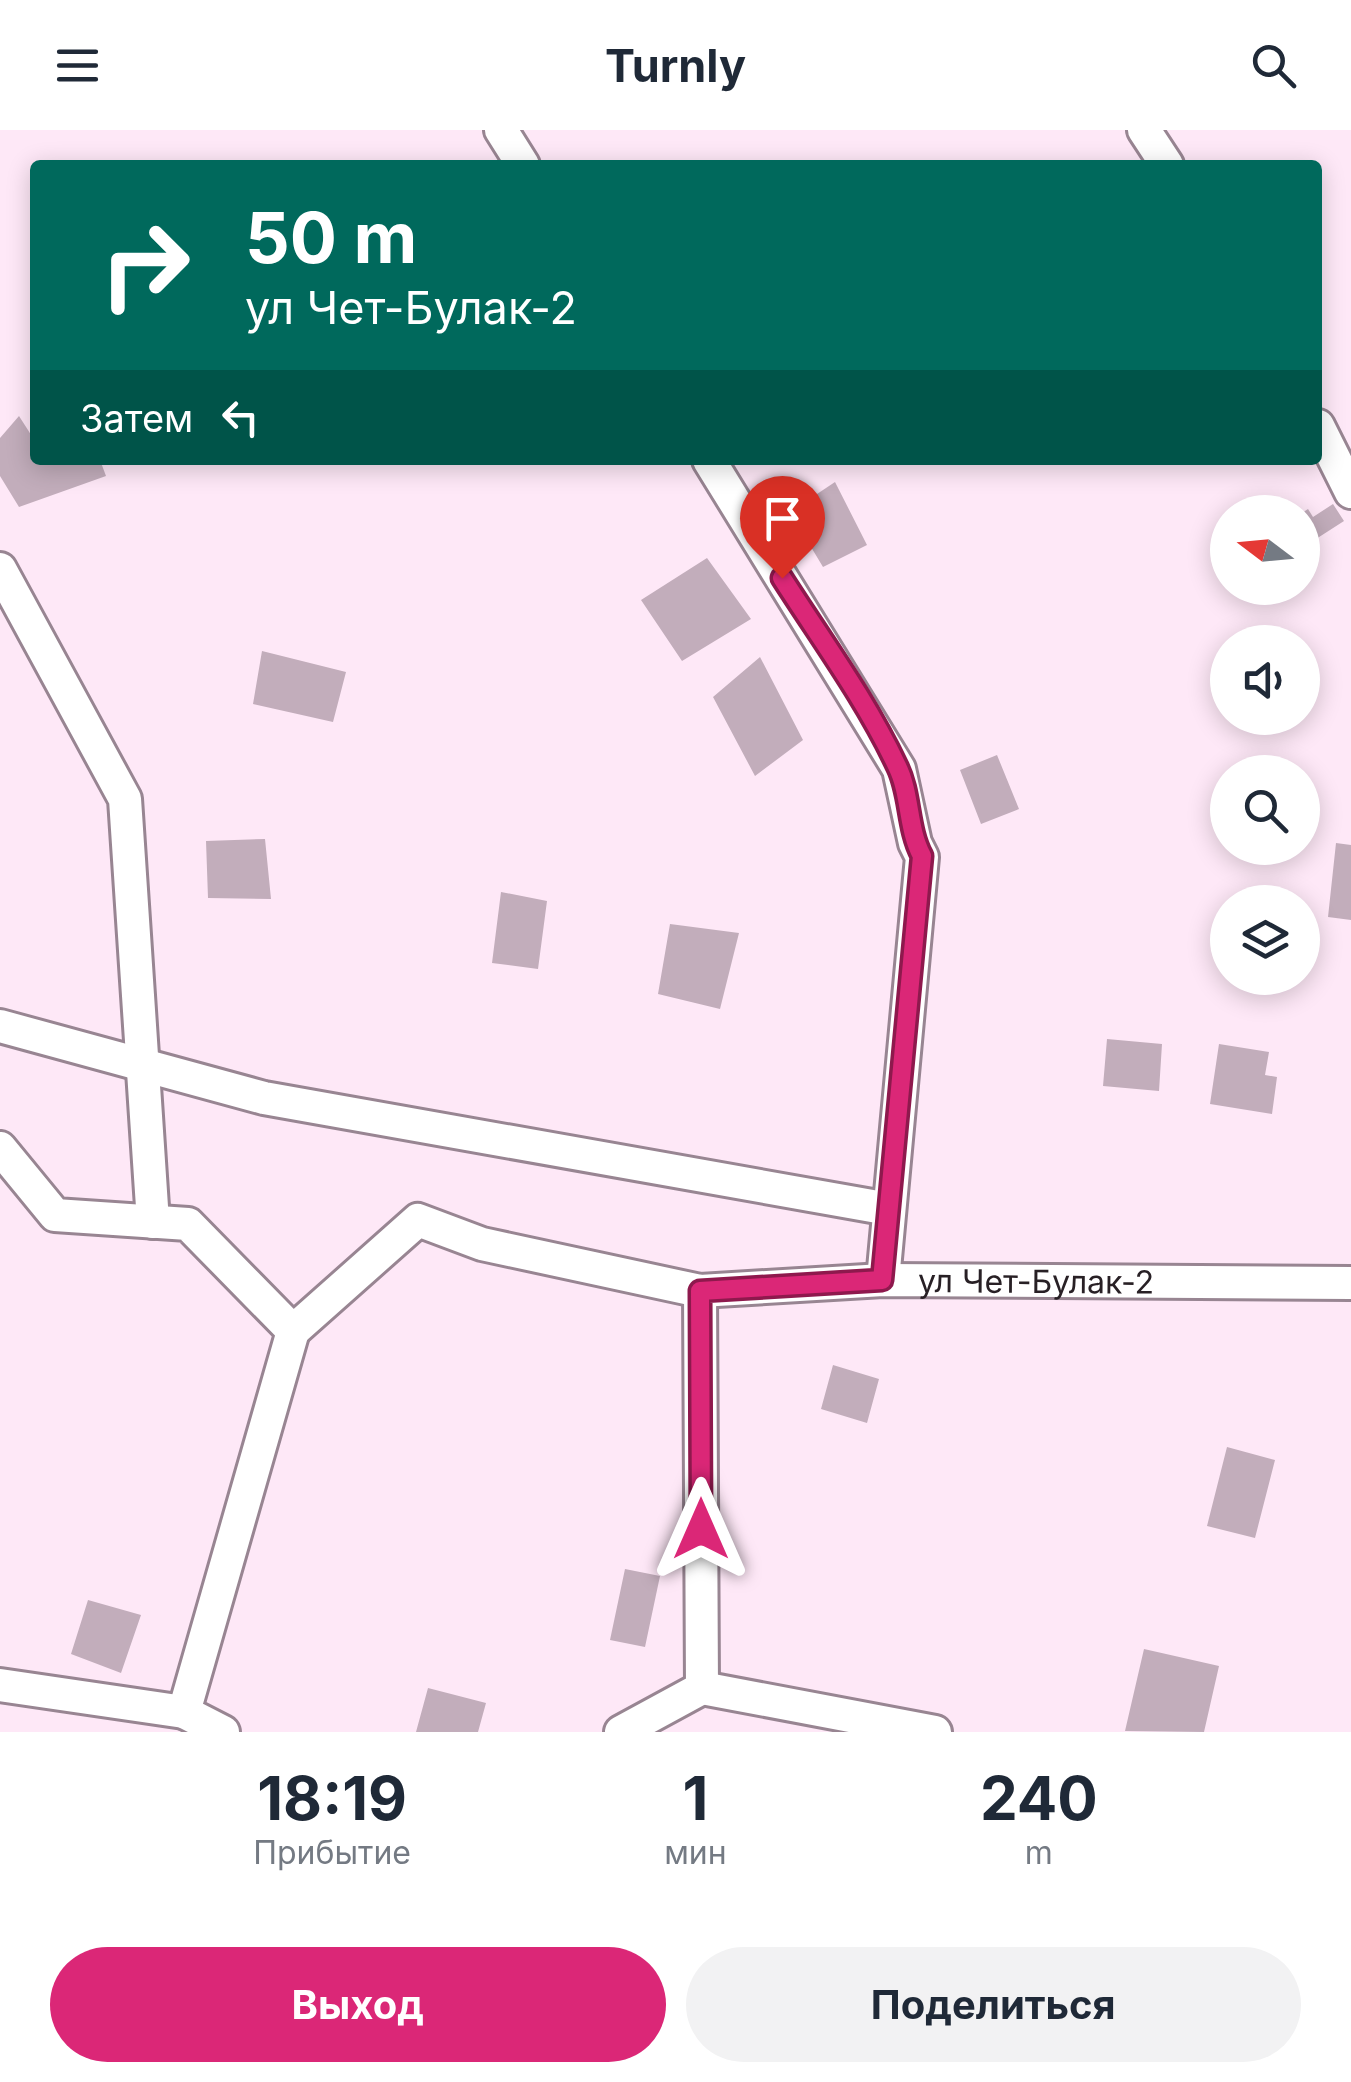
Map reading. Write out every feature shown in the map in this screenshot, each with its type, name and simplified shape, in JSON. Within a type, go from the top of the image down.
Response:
[{"type":"street","points":[[501,130],[520,160]]},
{"type":"street","points":[[1144,130],[1164,160]]},
{"type":"street","points":[[1322,434],[1351,492]]},
{"type":"street","points":[[712,465],[899,769],[915,843],[922,856],[882,1280]]},
{"type":"street","points":[[0,569],[126,799],[154,1222]]},
{"type":"street","points":[[0,1026],[264,1098],[889,1209]]},
{"type":"street","points":[[0,1148],[55,1215],[188,1224],[294,1331],[184,1712]]},
{"type":"street","name":"ул Чет-Булак-2","points":[[294,1331],[418,1220],[482,1244],[700,1291],[882,1280],[1351,1283]]},
{"type":"street","points":[[700,1291],[702,1688]]},
{"type":"street","points":[[0,1685],[184,1712],[224,1732]]},
{"type":"street","points":[[621,1732],[702,1688],[935,1732]]},
{"type":"building","points":[[19,416],[30,433],[30,465],[102,465],[106,476],[19,507],[0,476],[0,438]]},
{"type":"building","points":[[835,482],[867,545],[823,567],[790,512]]},
{"type":"building","points":[[1333,504],[1344,521],[1320,536],[1320,512]]},
{"type":"building","points":[[707,558],[751,619],[682,661],[641,600]]},
{"type":"building","points":[[262,651],[346,672],[333,722],[253,704]]},
{"type":"building","points":[[760,657],[803,740],[755,776],[713,697]]},
{"type":"building","points":[[997,755],[1019,809],[981,824],[960,770]]},
{"type":"building","points":[[265,839],[271,899],[208,898],[206,841]]},
{"type":"building","points":[[1336,843],[1351,845],[1351,920],[1328,917]]},
{"type":"building","points":[[501,892],[547,901],[538,969],[492,963]]},
{"type":"building","points":[[670,924],[739,933],[720,1009],[658,994]]},
{"type":"building","points":[[1107,1039],[1162,1044],[1159,1091],[1103,1086]]},
{"type":"building","points":[[1219,1044],[1269,1052],[1265,1075],[1277,1077],[1272,1114],[1210,1104]]},
{"type":"building","points":[[833,1365],[879,1379],[867,1423],[821,1409]]},
{"type":"building","points":[[1227,1447],[1275,1460],[1255,1538],[1207,1526]]},
{"type":"building","points":[[625,1569],[660,1576],[645,1647],[610,1640]]},
{"type":"building","points":[[88,1600],[141,1615],[121,1673],[71,1654]]},
{"type":"building","points":[[1144,1649],[1219,1666],[1204,1732],[1125,1731]]},
{"type":"building","points":[[428,1688],[486,1703],[478,1732],[416,1732]]},
{"type":"route","points":[[701,1529],[700,1291],[882,1280],[922,856],[915,843],[899,769],[782,578]]}]
